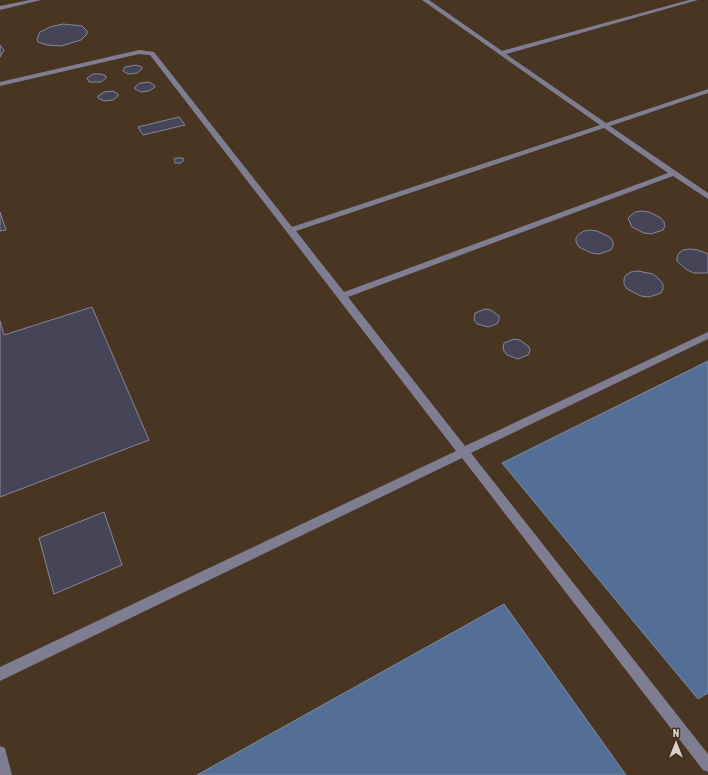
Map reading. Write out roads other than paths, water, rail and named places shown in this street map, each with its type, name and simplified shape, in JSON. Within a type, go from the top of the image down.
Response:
[{"type":"lane","points":[[0,8],[38,0]]},
{"type":"lane","points":[[425,0],[708,197]]},
{"type":"lane","points":[[502,53],[695,0]]},
{"type":"lane","points":[[0,84],[139,52],[152,53],[708,765]]},
{"type":"lane","points":[[291,230],[708,91]]},
{"type":"lane","points":[[342,296],[675,174]]},
{"type":"lane","points":[[0,674],[708,335]]},
{"type":"lane","points":[[0,753],[5,775]]},
{"type":"water","points":[[708,361],[708,693],[698,699],[502,463]]},
{"type":"water","points":[[504,604],[626,775],[197,775]]}]
